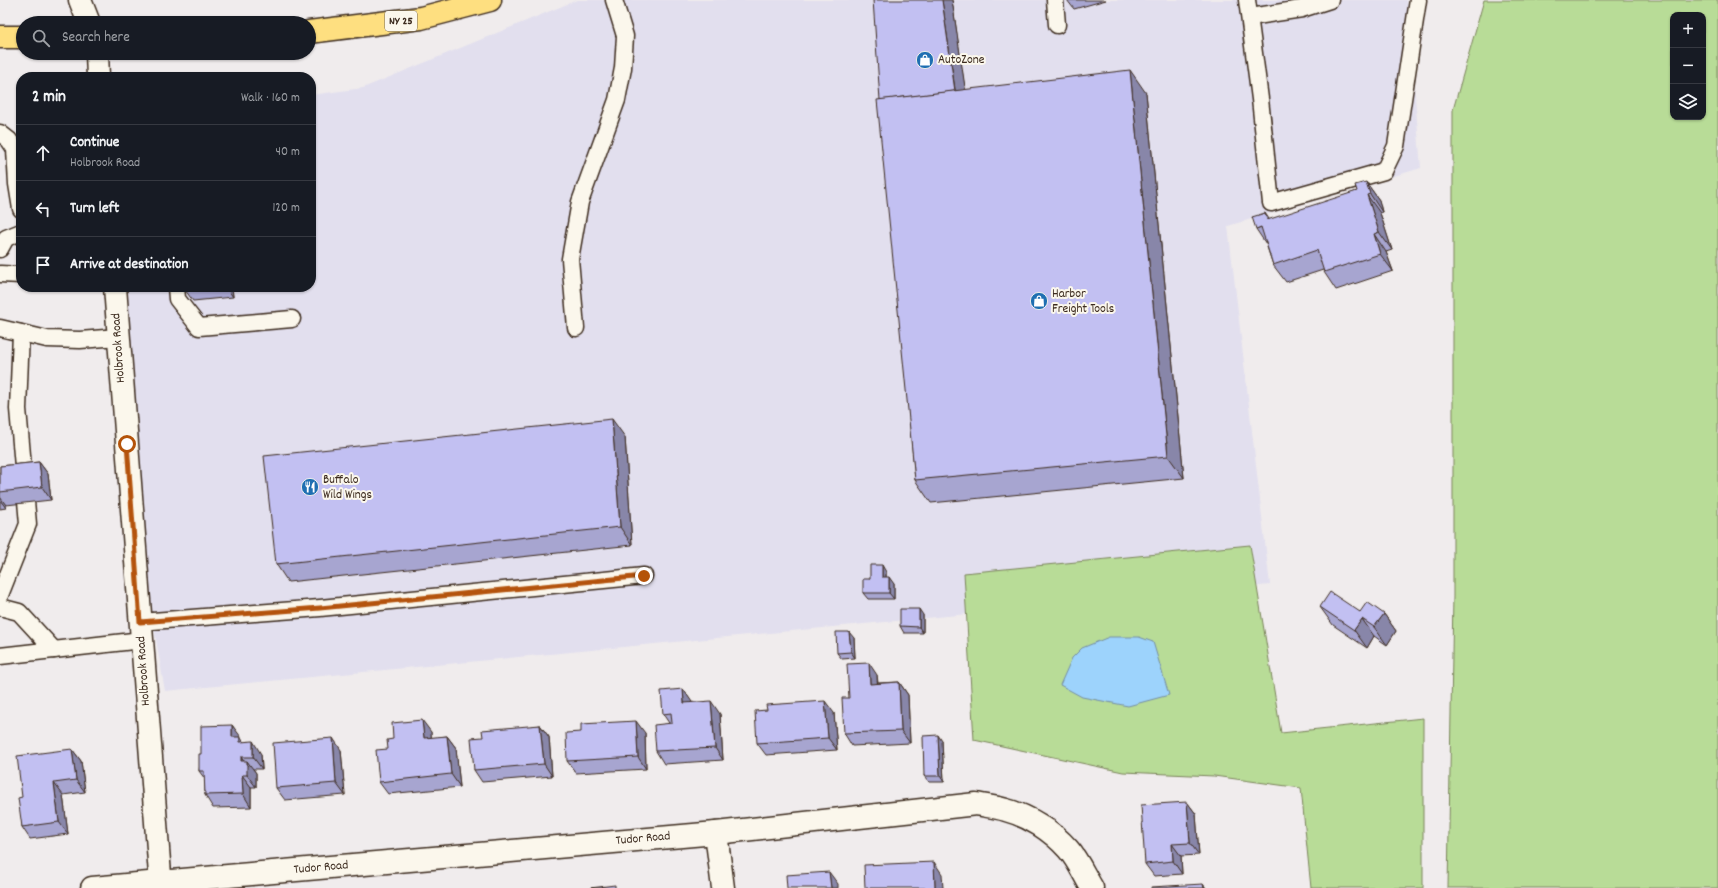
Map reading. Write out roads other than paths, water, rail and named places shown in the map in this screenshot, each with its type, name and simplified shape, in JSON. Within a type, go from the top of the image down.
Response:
[{"type":"main road","name":"NY 25","points":[[316,31],[421,18],[490,0]]},
{"type":"main road","points":[[0,37],[16,37]]},
{"type":"street","points":[[80,0],[86,16]]},
{"type":"street","points":[[97,60],[98,72]]},
{"type":"street","name":"Holbrook Road","points":[[115,292],[160,885]]},
{"type":"street","name":"Tudor Road","points":[[92,888],[160,885],[716,833],[976,804],[1006,810],[1024,816],[1040,826],[1067,849],[1078,863],[1092,888]]},
{"type":"street","points":[[716,833],[723,888]]},
{"type":"lane","points":[[576,328],[570,258],[577,216],[586,183],[617,100],[623,68],[625,36],[614,0]]},
{"type":"lane","points":[[1055,0],[1057,25]]},
{"type":"lane","points":[[1248,0],[1257,16],[1260,99],[1271,203],[1384,171],[1396,146],[1418,0]]},
{"type":"lane","points":[[1257,16],[1273,3],[1283,0]]},
{"type":"lane","points":[[1257,16],[1302,9],[1330,0]]},
{"type":"lane","points":[[0,133],[9,140],[15,149],[16,159]]},
{"type":"lane","points":[[0,249],[6,238],[16,234]]},
{"type":"lane","points":[[0,274],[16,275]]},
{"type":"lane","points":[[176,292],[177,299],[199,327],[292,319]]},
{"type":"lane","points":[[0,328],[47,339],[80,340],[118,338]]},
{"type":"lane","points":[[0,595],[28,524],[18,409],[21,333]]},
{"type":"lane","points":[[0,656],[54,650],[141,631],[320,608],[644,576]]},
{"type":"lane","points":[[0,607],[19,612],[54,650]]},
{"type":"water","points":[[1109,637],[1139,637],[1153,642],[1169,695],[1128,706],[1082,697],[1060,685],[1072,658],[1082,648]]},
{"type":"place","name":"AutoZone","points":[[925,60]]},
{"type":"place","name":"Harbor Freight Tools","points":[[1039,301]]},
{"type":"place","name":"Buffalo Wild Wings","points":[[310,487]]}]
